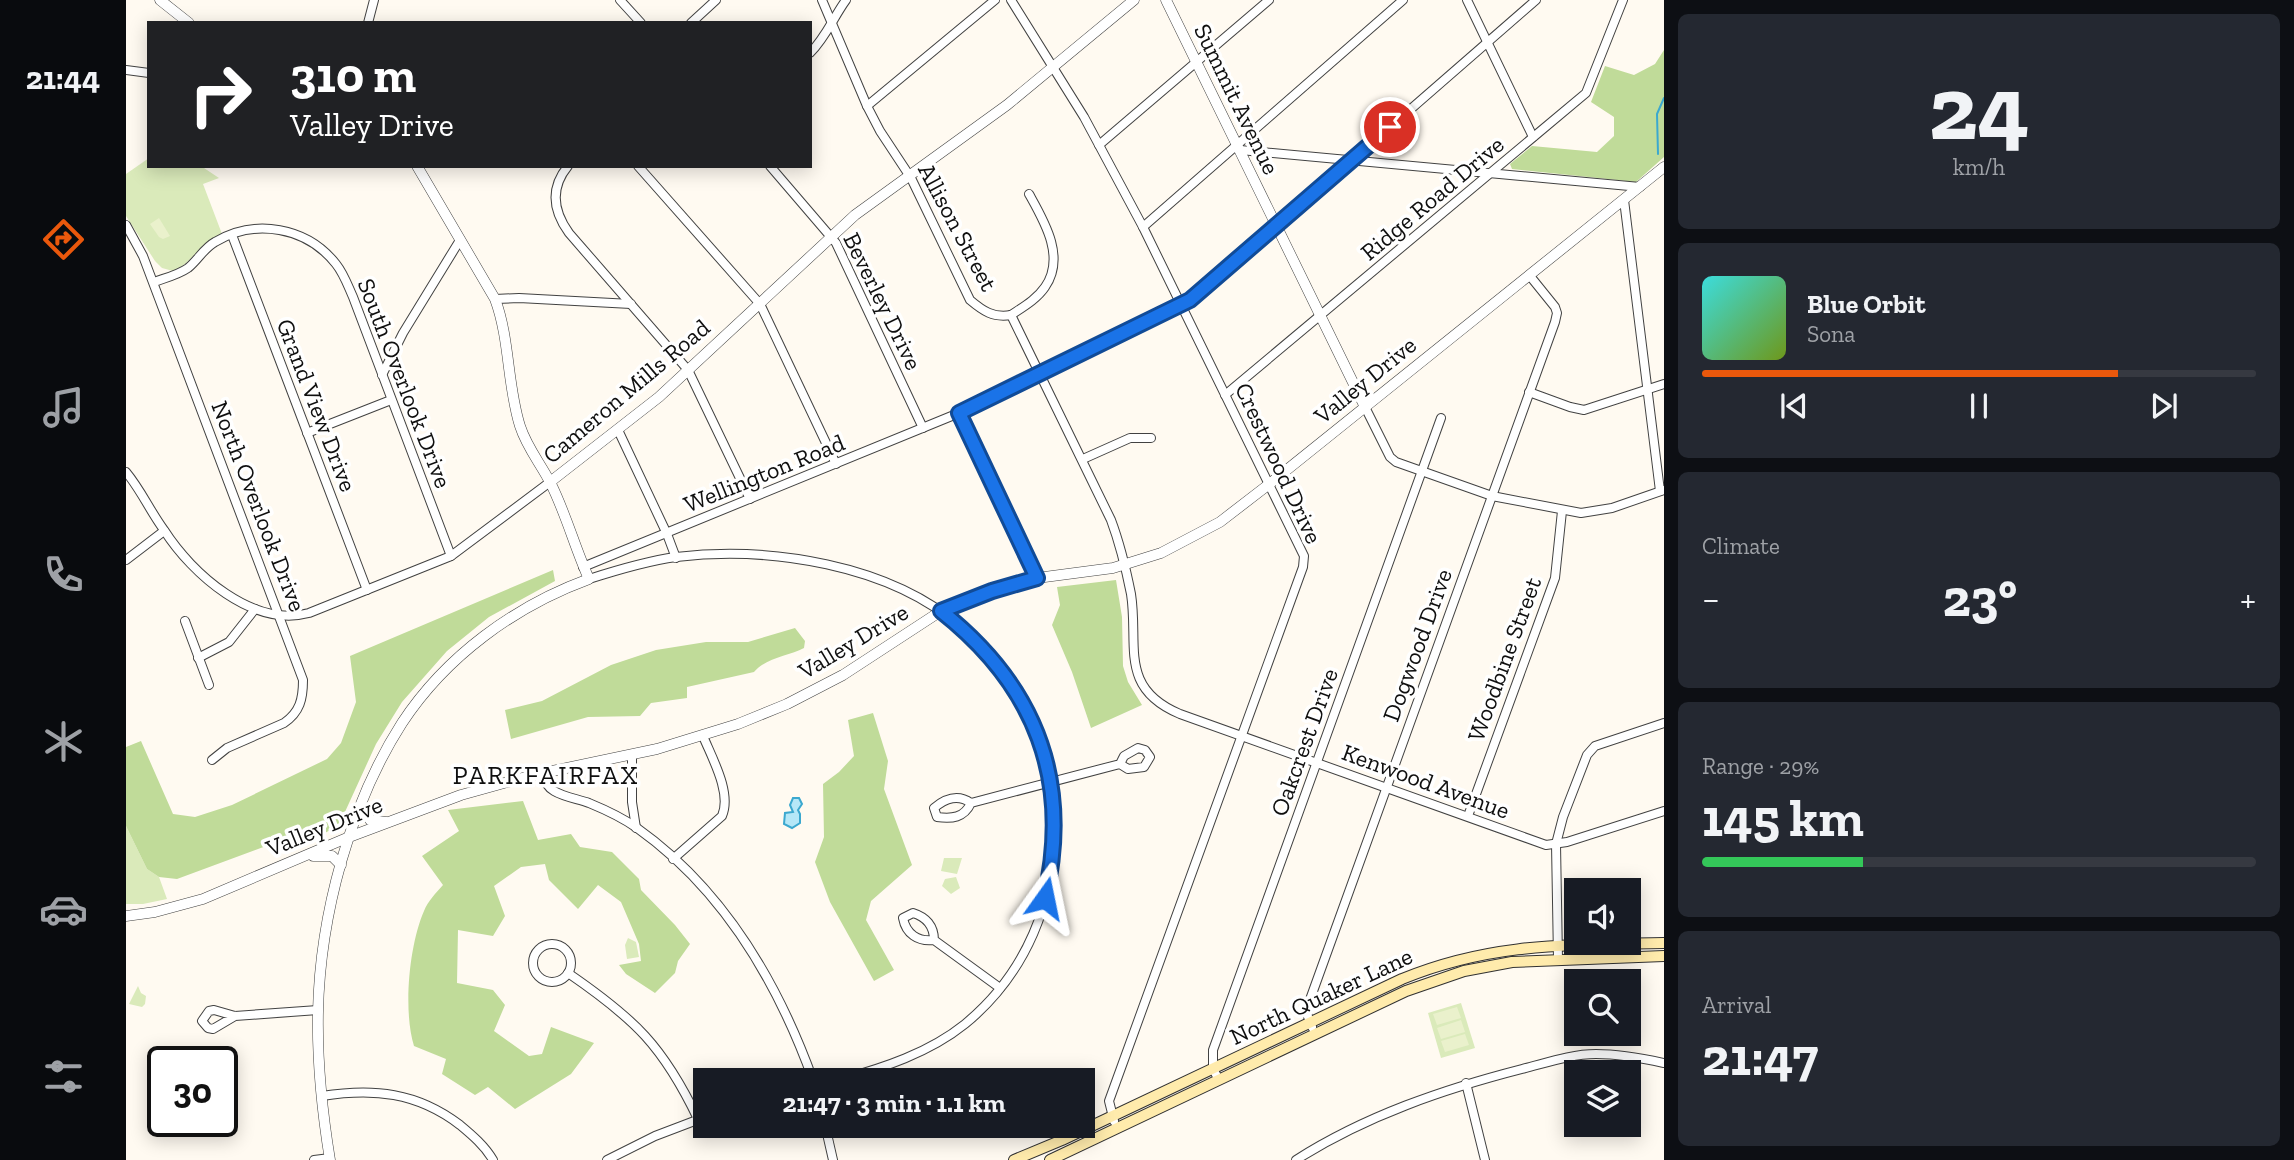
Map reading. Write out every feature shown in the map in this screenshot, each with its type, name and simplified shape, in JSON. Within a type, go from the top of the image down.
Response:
[{"type":"main road","name":"North Quaker Lane","points":[[1018,1160],[1402,979],[1461,958],[1511,949],[1558,945],[1664,943]]},
{"type":"main road","name":"North Quaker Lane","points":[[1050,1160],[1406,991],[1464,971],[1512,962],[1664,956]]},
{"type":"street","points":[[160,0],[186,21]]},
{"type":"street","points":[[369,21],[374,0]]},
{"type":"street","points":[[620,0],[639,21]]},
{"type":"street","points":[[693,21],[716,0]]},
{"type":"street","name":"Allison Street","points":[[822,0],[867,106],[910,176],[970,300],[985,312],[1011,316],[1111,520],[1124,566]]},
{"type":"street","points":[[812,51],[828,32],[846,0]]},
{"type":"street","points":[[867,106],[995,0]]},
{"type":"street","name":"Crestwood Drive","points":[[1011,0],[1022,21],[1055,67],[1143,227],[1300,548],[1304,562],[1109,1101],[1116,1129]]},
{"type":"street","name":"Cameron Mills Road","points":[[126,472],[180,553],[221,591],[255,609],[295,617],[451,556],[618,430],[688,370],[866,206],[1055,67],[1134,0]]},
{"type":"street","name":"Summit Avenue","points":[[1166,0],[1390,457],[1422,473],[1492,496],[1562,511],[1598,512],[1662,490]]},
{"type":"street","points":[[1099,145],[1269,0]]},
{"type":"street","points":[[1143,227],[1239,148],[1403,0]]},
{"type":"street","points":[[1467,0],[1533,137]]},
{"type":"street","name":"Wellington Road","points":[[583,567],[959,413],[1182,305],[1203,290],[1536,0]]},
{"type":"street","name":"Ridge Road Drive","points":[[1226,396],[1586,93],[1623,0]]},
{"type":"street","points":[[126,70],[147,73]]},
{"type":"street","points":[[1239,148],[1640,187]]},
{"type":"street","name":"Valley Drive","points":[[126,916],[155,912],[204,899],[349,837],[461,795],[703,736],[807,694],[843,675],[941,611],[992,591],[1037,578],[1124,566],[1173,548],[1202,533],[1268,485],[1664,167]]},
{"type":"street","points":[[418,168],[495,299],[501,315],[519,424],[527,446],[550,482],[589,579]]},
{"type":"street","points":[[566,168],[555,191],[560,218],[569,233],[688,370],[750,499]]},
{"type":"street","points":[[640,168],[760,304],[836,464]]},
{"type":"street","name":"Beverley Drive","points":[[772,168],[832,237],[923,428]]},
{"type":"street","points":[[1011,316],[1045,289],[1054,258],[1049,234],[1029,194]]},
{"type":"street","points":[[1624,200],[1662,490]]},
{"type":"street","name":"North Overlook Drive","points":[[126,225],[143,256],[303,680],[302,699],[297,712],[284,723],[227,748],[212,760]]},
{"type":"street","name":"South Overlook Drive","points":[[153,282],[181,273],[212,244],[232,234],[259,228],[282,230],[303,237],[323,250],[346,281],[451,556]]},
{"type":"street","name":"Grand View Drive","points":[[232,234],[367,590]]},
{"type":"street","points":[[382,375],[409,322],[460,240]]},
{"type":"street","name":"Dogwood Drive","points":[[1310,1023],[1307,1010],[1557,313],[1552,302],[1530,275]]},
{"type":"street","points":[[495,299],[631,304]]},
{"type":"street","points":[[1529,392],[1584,410],[1664,384]]},
{"type":"street","points":[[307,433],[391,400]]},
{"type":"street","points":[[959,413],[1037,578]]},
{"type":"street","name":"Oakcrest Drive","points":[[1213,1069],[1213,1050],[1441,418]]},
{"type":"street","points":[[618,430],[676,558]]},
{"type":"street","points":[[1083,459],[1130,438],[1151,438]]},
{"type":"street","name":"Woodbine Street","points":[[1468,816],[1555,578],[1562,511]]},
{"type":"street","points":[[126,561],[164,531]]},
{"type":"street","points":[[314,1160],[330,1159],[322,1096],[318,1010],[326,932],[349,837],[402,723],[432,685],[460,656],[508,619],[568,586],[676,558],[762,555],[819,564],[876,579],[901,589],[941,611],[986,652],[1018,694],[1038,738],[1051,781],[1055,821],[1054,849],[1045,898],[1026,949],[1000,988],[968,1022],[939,1041],[876,1068]]},
{"type":"street","name":"Kenwood Avenue","points":[[1124,566],[1131,594],[1134,659],[1149,694],[1170,710],[1546,845],[1664,811]]},
{"type":"street","points":[[198,658],[229,642],[255,609]]},
{"type":"street","points":[[185,621],[209,685]]},
{"type":"street","points":[[1558,959],[1556,844],[1563,817],[1592,748],[1664,723]]},
{"type":"street","points":[[673,859],[722,816],[725,809],[725,796],[703,736]]},
{"type":"street","points":[[632,754],[632,802],[636,828]]},
{"type":"street","points":[[971,803],[1120,764]]},
{"type":"street","points":[[542,774],[546,784],[554,792],[596,806],[636,828],[673,859],[724,914],[758,961],[793,1028],[808,1068]]},
{"type":"street","points":[[362,806],[370,820],[390,821]]},
{"type":"street","points":[[302,857],[332,856],[341,865]]},
{"type":"street","points":[[934,940],[1000,988]]},
{"type":"street","points":[[551,943],[564,948],[570,959],[568,973],[556,982],[545,981],[539,977],[533,966],[535,953],[539,948],[551,943]]},
{"type":"street","points":[[568,973],[606,1000],[642,1031],[670,1066],[693,1103]]},
{"type":"street","points":[[235,1016],[318,1010]]},
{"type":"street","points":[[1310,1023],[1315,1034]]},
{"type":"street","points":[[1296,1160],[1344,1133],[1401,1107],[1466,1083],[1555,1060],[1592,1054],[1630,1056],[1664,1063]]},
{"type":"street","points":[[1213,1069],[1219,1080]]},
{"type":"street","points":[[1466,1083],[1485,1160]]},
{"type":"street","points":[[322,1096],[366,1091],[397,1095],[424,1103],[464,1129],[493,1160]]},
{"type":"street","points":[[607,1160],[655,1136],[693,1121]]},
{"type":"street","points":[[828,1138],[833,1160]]},
{"type":"green space","points":[[1664,50],[1664,157],[1636,182],[1512,169],[1510,164],[1532,146],[1597,152],[1614,136],[1614,117],[1591,102],[1605,66],[1634,75],[1655,64]]},
{"type":"green space","points":[[147,159],[147,168],[204,168],[219,178],[203,184],[222,234],[173,271],[162,268],[126,216],[126,174]]},
{"type":"green space","points":[[159,218],[170,236],[163,239],[150,224]]},
{"type":"green space","points":[[553,570],[555,581],[489,617],[447,651],[402,702],[376,744],[339,825],[295,850],[285,839],[177,879],[159,877],[147,869],[126,826],[126,747],[141,741],[173,814],[195,817],[232,805],[327,759],[341,743],[356,702],[350,656]]},
{"type":"green space","points":[[1116,580],[1122,617],[1123,666],[1128,682],[1142,705],[1091,728],[1052,625],[1060,605],[1057,587]]},
{"type":"green space","points":[[795,628],[805,641],[804,648],[771,660],[754,672],[687,687],[687,698],[651,703],[640,716],[588,717],[511,739],[505,710],[542,701],[611,665],[656,650],[706,642],[748,642]]},
{"type":"green space","points":[[873,713],[888,761],[884,789],[912,865],[871,901],[866,920],[894,970],[874,981],[830,902],[815,862],[824,837],[823,784],[854,756],[848,720]]},
{"type":"green space","points":[[523,801],[538,840],[571,834],[580,847],[612,852],[639,879],[641,890],[690,944],[678,961],[675,973],[655,993],[626,974],[619,965],[641,961],[639,944],[621,902],[598,885],[578,909],[549,880],[545,864],[521,867],[494,886],[505,916],[493,936],[458,930],[457,983],[493,990],[505,1005],[494,1031],[529,1056],[542,1054],[551,1027],[594,1043],[571,1074],[515,1109],[488,1087],[475,1095],[442,1074],[446,1059],[414,1046],[408,997],[411,959],[419,925],[428,904],[443,885],[422,856],[459,831],[448,810]]},
{"type":"green space","points":[[126,826],[147,869],[159,877],[167,899],[126,904]]},
{"type":"green space","points":[[944,858],[962,858],[957,874],[941,871]]},
{"type":"green space","points":[[956,877],[960,888],[951,894],[942,886],[945,879]]},
{"type":"green space","points":[[628,938],[636,942],[639,957],[627,959],[625,945]]},
{"type":"green space","points":[[138,986],[146,996],[142,1007],[129,1004]]},
{"type":"green space","points":[[1461,1003],[1475,1048],[1441,1058],[1428,1013]]},
{"type":"green space","points":[[1457,1007],[1461,1018],[1437,1025],[1433,1014]]},
{"type":"green space","points":[[1461,1020],[1465,1032],[1441,1039],[1437,1028]]},
{"type":"green space","points":[[1465,1034],[1469,1045],[1445,1052],[1441,1041]]},
{"type":"water","points":[[793,798],[799,798],[802,804],[798,810],[800,823],[792,828],[784,824],[785,813],[793,812],[790,805]]},
{"type":"waterway","points":[[1658,154],[1657,114],[1664,98]]},
{"type":"district","name":"PARKFAIRFAX","points":[[546,775]]},
{"type":"route","points":[[1045,898],[1054,849],[1055,821],[1051,781],[1038,738],[1018,694],[1005,675],[974,639],[941,611],[992,591],[1037,578],[959,413],[1190,300],[1390,127]]}]
